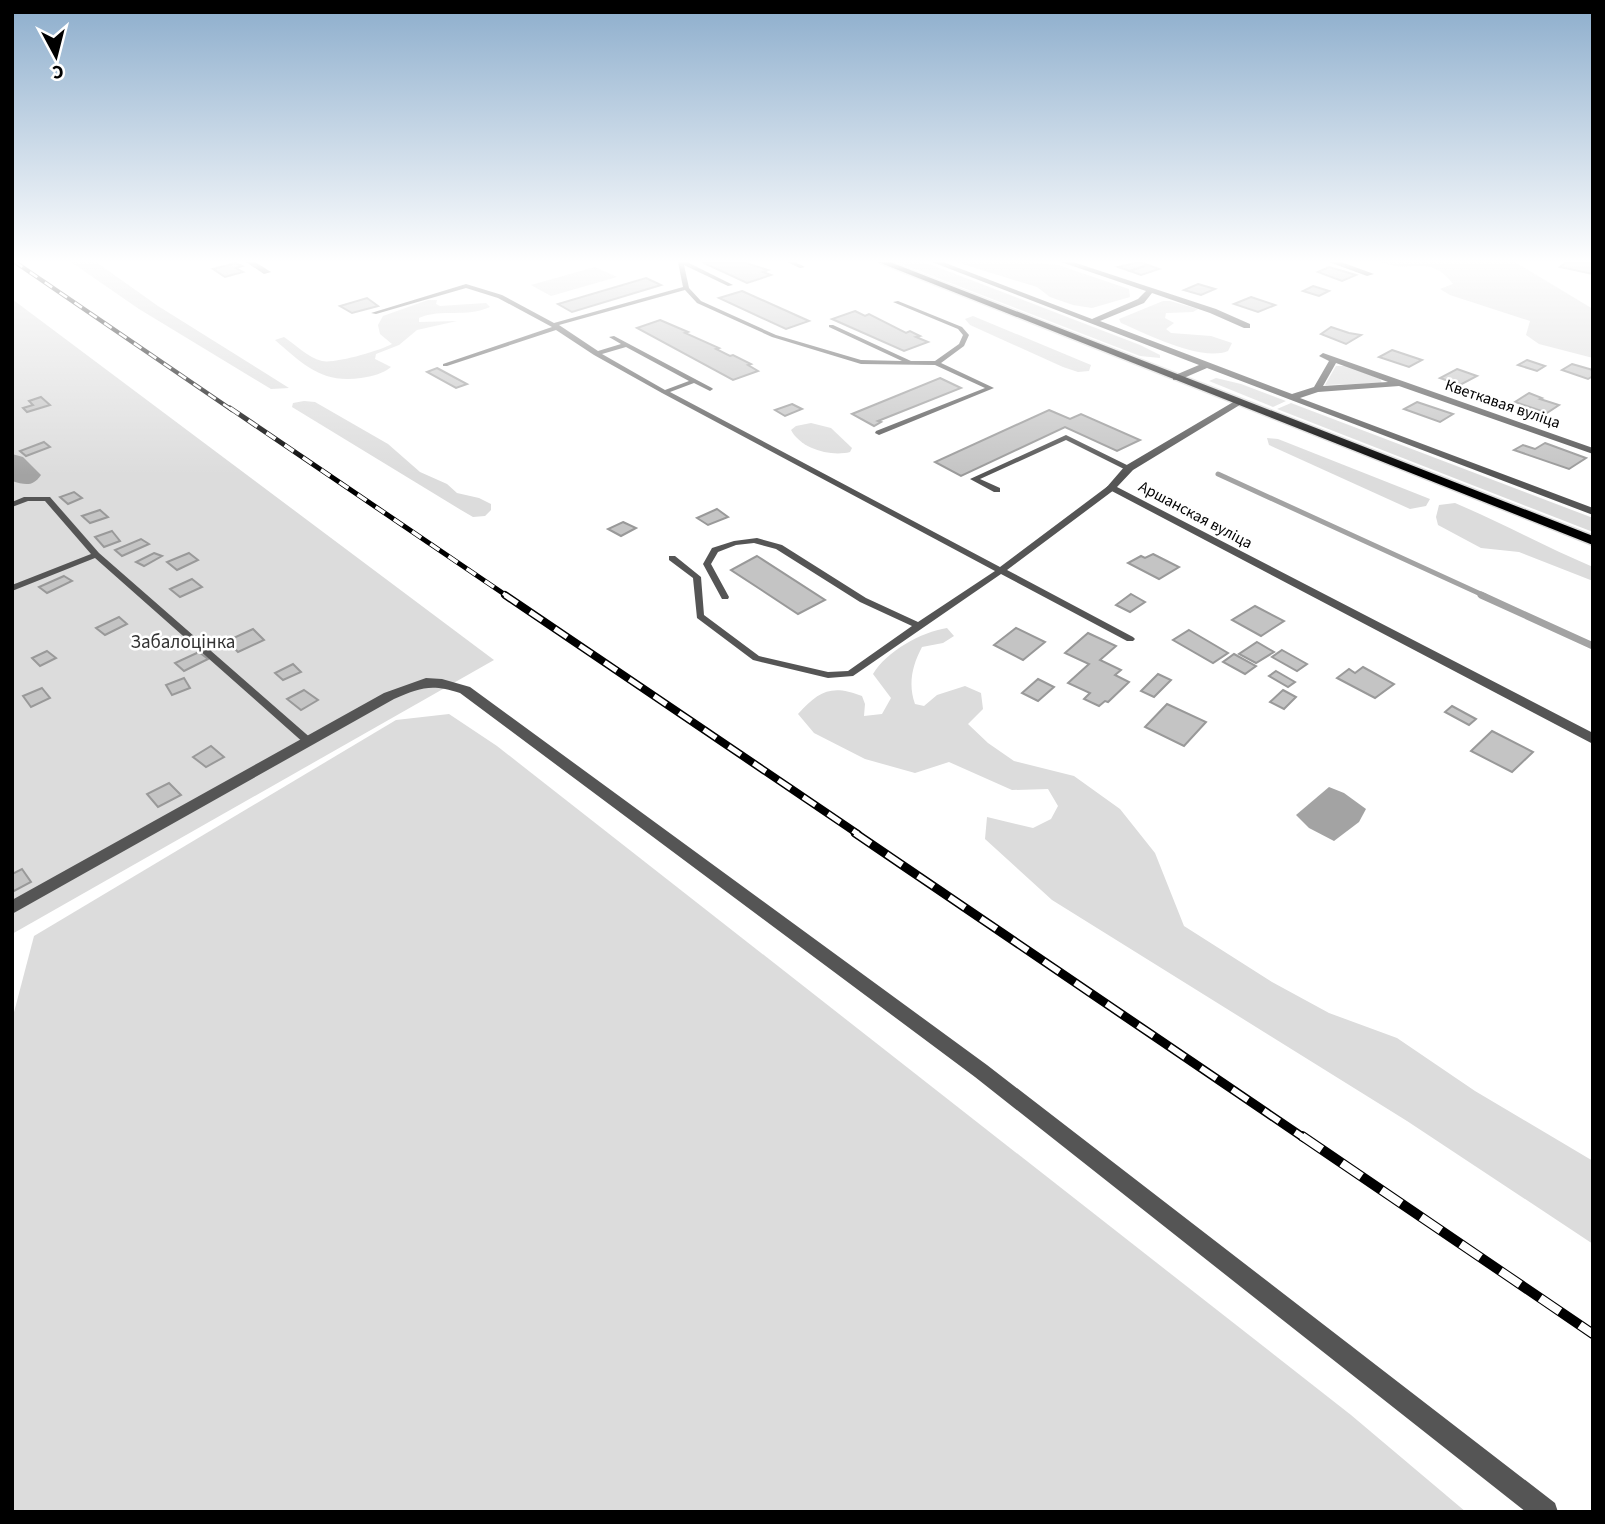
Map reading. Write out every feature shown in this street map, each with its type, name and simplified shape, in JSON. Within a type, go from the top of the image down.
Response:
[{"type":"main road","points":[[1062,333],[1593,541]]},
{"type":"street","points":[[1124,333],[1593,512]]},
{"type":"street","name":"Кветкавая вуліца","points":[[1323,356],[1593,451]]},
{"type":"street","points":[[1317,389],[1335,359]]},
{"type":"street","points":[[1176,378],[1205,366]]},
{"type":"street","points":[[1290,398],[1317,389],[1401,384]]},
{"type":"street","name":"Аршанская вуліца","points":[[1238,403],[1129,468],[1111,488],[1593,739]]},
{"type":"street","points":[[12,908],[417,683],[435,681],[465,690],[981,1071],[1546,1512]]},
{"type":"lane","points":[[445,365],[536,333]]},
{"type":"lane","points":[[566,333],[596,354],[664,392],[1130,639]]},
{"type":"lane","points":[[768,333],[861,362],[936,363],[991,388],[879,433]]},
{"type":"lane","points":[[847,333],[913,363]]},
{"type":"lane","points":[[936,363],[962,345],[964,333]]},
{"type":"lane","points":[[612,338],[710,389]]},
{"type":"lane","points":[[596,354],[625,345]]},
{"type":"lane","points":[[664,392],[695,381]]},
{"type":"lane","points":[[997,491],[974,479],[1066,437],[1129,468]]},
{"type":"lane","points":[[672,558],[697,577],[699,616],[756,658],[828,675],[850,674],[1000,571],[1111,488]]},
{"type":"lane","points":[[12,505],[27,499],[47,499],[96,555],[309,741]]},
{"type":"lane","points":[[725,597],[708,564],[711,557],[715,550],[754,540],[779,547],[863,600],[919,626]]},
{"type":"lane","points":[[12,588],[96,555]]},
{"type":"green space","name":"Забалоцінка","points":[[12,333],[58,333],[494,660],[12,934]]},
{"type":"green space","points":[[179,333],[201,333],[289,388],[271,389]]},
{"type":"green space","points":[[413,333],[399,345],[376,354],[375,359],[391,367],[377,374],[347,379],[324,375],[314,370],[275,340],[284,337],[317,359],[336,361],[392,344],[380,334]]},
{"type":"green space","points":[[988,333],[1014,333],[1091,365],[1089,371],[1078,372]]},
{"type":"green space","points":[[1081,333],[1109,333],[1140,345],[1160,355],[1160,358],[1140,356]]},
{"type":"green space","points":[[1143,333],[1211,336],[1232,343],[1228,351],[1204,353]]},
{"type":"green space","points":[[1593,333],[1593,358],[1539,344],[1526,335]]},
{"type":"green space","points":[[1336,366],[1347,366],[1380,379],[1382,383],[1325,385]]},
{"type":"green space","points":[[1216,378],[1241,384],[1286,401],[1273,407],[1209,381]]},
{"type":"green space","points":[[315,402],[388,444],[420,472],[447,484],[457,493],[491,504],[491,510],[485,516],[473,517],[292,407],[293,403]]},
{"type":"green space","points":[[1291,403],[1593,518],[1593,532],[1277,409]]},
{"type":"green space","points":[[811,423],[831,428],[852,448],[850,452],[817,450],[802,442],[791,430],[796,426]]},
{"type":"green space","points":[[1267,438],[1278,439],[1430,499],[1426,506],[1410,509],[1269,445]]},
{"type":"green space","points":[[1455,503],[1593,567],[1593,581],[1519,552],[1481,548],[1438,525],[1436,517],[1439,505]]},
{"type":"green space","points":[[947,628],[954,636],[943,643],[922,647],[919,654],[912,682],[915,704],[924,706],[937,695],[965,686],[981,693],[983,709],[968,724],[988,743],[1014,761],[1074,776],[1120,809],[1155,853],[1184,926],[1272,982],[1329,1013],[1397,1038],[1475,1091],[1593,1161],[1593,1244],[1407,1121],[1052,900],[985,839],[987,817],[1033,828],[1051,819],[1058,806],[1048,789],[1012,790],[949,762],[915,773],[865,759],[814,733],[798,714],[819,695],[834,690],[862,696],[865,704],[864,716],[882,714],[891,698],[873,674],[879,666],[906,644]]},
{"type":"green space","points":[[449,714],[497,746],[1351,1415],[1466,1512],[12,1512],[12,1020],[34,936],[396,720]]},
{"type":"shaded area","points":[[12,454],[23,457],[41,475],[35,482],[28,484],[12,481]]},
{"type":"shaded area","points":[[1329,787],[1344,793],[1366,809],[1359,822],[1334,841],[1309,828],[1296,815]]},
{"type":"building","points":[[646,333],[685,333],[751,364],[748,365],[758,371],[733,380]]},
{"type":"building","points":[[864,333],[914,333],[920,336],[916,337],[928,342],[904,351]]},
{"type":"building","points":[[1350,333],[1361,335],[1346,344],[1321,334]]},
{"type":"building","points":[[1392,350],[1422,360],[1409,367],[1379,357]]},
{"type":"building","points":[[1527,360],[1545,366],[1537,371],[1518,365]]},
{"type":"building","points":[[1572,364],[1593,370],[1593,376],[1588,379],[1562,370]]},
{"type":"building","points":[[437,368],[467,384],[456,388],[427,372]]},
{"type":"building","points":[[1457,369],[1477,376],[1460,385],[1440,378]]},
{"type":"building","points":[[940,378],[961,388],[878,421],[881,422],[874,426],[852,414]]},
{"type":"building","points":[[1529,393],[1559,405],[1547,413],[1515,402]]},
{"type":"building","points":[[41,397],[50,405],[27,412],[23,408],[33,405],[29,401]]},
{"type":"building","points":[[1417,402],[1453,414],[1440,422],[1404,409]]},
{"type":"building","points":[[792,404],[802,409],[785,416],[775,410]]},
{"type":"building","points":[[1049,410],[1070,419],[1081,414],[1140,440],[1117,451],[1065,427],[961,476],[935,462]]},
{"type":"building","points":[[44,442],[50,447],[26,456],[20,451]]},
{"type":"building","points":[[1545,443],[1586,458],[1569,469],[1514,450],[1523,445],[1535,449]]},
{"type":"building","points":[[74,492],[82,498],[68,504],[60,497]]},
{"type":"building","points":[[717,509],[728,517],[708,525],[697,518]]},
{"type":"building","points":[[100,510],[108,517],[90,523],[82,516]]},
{"type":"building","points":[[623,522],[636,528],[621,536],[608,529]]},
{"type":"building","points":[[112,531],[120,541],[104,547],[95,537]]},
{"type":"building","points":[[141,539],[149,544],[122,556],[115,550]]},
{"type":"building","points":[[154,553],[162,556],[144,566],[136,562]]},
{"type":"building","points":[[189,553],[198,560],[177,570],[167,562]]},
{"type":"building","points":[[1153,554],[1179,567],[1159,579],[1128,563],[1141,556],[1145,558]]},
{"type":"building","points":[[757,556],[825,600],[798,614],[731,570]]},
{"type":"building","points":[[64,576],[72,581],[47,593],[39,587]]},
{"type":"building","points":[[192,579],[202,587],[180,597],[170,589]]},
{"type":"building","points":[[1131,594],[1145,602],[1130,612],[1116,605]]},
{"type":"building","points":[[1255,606],[1284,621],[1261,636],[1232,620]]},
{"type":"building","points":[[119,617],[127,624],[105,635],[96,628]]},
{"type":"building","points":[[1016,628],[1045,642],[1023,660],[994,645]]},
{"type":"building","points":[[253,629],[264,640],[238,652],[227,641]]},
{"type":"building","points":[[1189,630],[1228,653],[1213,663],[1173,640]]},
{"type":"building","points":[[1088,633],[1116,646],[1100,660],[1121,670],[1115,675],[1129,682],[1108,702],[1105,701],[1099,706],[1084,699],[1090,693],[1068,683],[1089,664],[1065,653]]},
{"type":"building","points":[[1257,642],[1274,652],[1256,663],[1239,654]]},
{"type":"building","points":[[1282,650],[1307,664],[1297,671],[1272,657]]},
{"type":"building","points":[[47,651],[56,658],[40,666],[32,658]]},
{"type":"building","points":[[199,652],[208,659],[184,671],[175,663]]},
{"type":"building","points":[[1234,654],[1256,666],[1245,674],[1223,662]]},
{"type":"building","points":[[293,664],[301,672],[283,680],[275,673]]},
{"type":"building","points":[[1363,667],[1394,684],[1375,698],[1337,678],[1349,669],[1355,673]]},
{"type":"building","points":[[1276,671],[1295,682],[1288,687],[1269,676]]},
{"type":"building","points":[[1158,674],[1171,680],[1154,697],[1141,691]]},
{"type":"building","points":[[184,678],[190,688],[172,695],[166,685]]},
{"type":"building","points":[[1038,679],[1054,687],[1038,701],[1022,693]]},
{"type":"building","points":[[42,688],[50,698],[31,707],[23,696]]},
{"type":"building","points":[[304,690],[318,700],[301,710],[287,699]]},
{"type":"building","points":[[1283,690],[1296,697],[1284,709],[1270,702]]},
{"type":"building","points":[[1167,704],[1206,722],[1184,746],[1145,727]]},
{"type":"building","points":[[1452,706],[1476,719],[1469,725],[1445,712]]},
{"type":"building","points":[[1492,731],[1533,752],[1512,772],[1471,751]]},
{"type":"building","points":[[211,746],[224,757],[206,767],[193,757]]},
{"type":"building","points":[[169,783],[181,795],[158,807],[147,794]]},
{"type":"building","points":[[22,869],[31,882],[12,892],[12,874]]},
{"type":"waterway","points":[[1218,474],[1485,596]]},
{"type":"waterway","points":[[1481,595],[1593,646]]},
{"type":"railway","points":[[119,333],[232,410]]},
{"type":"railway","points":[[230,408],[507,596]]},
{"type":"railway","points":[[505,595],[858,834]]},
{"type":"railway","points":[[855,833],[1304,1138]]},
{"type":"railway","points":[[1302,1136],[1593,1334]]}]
